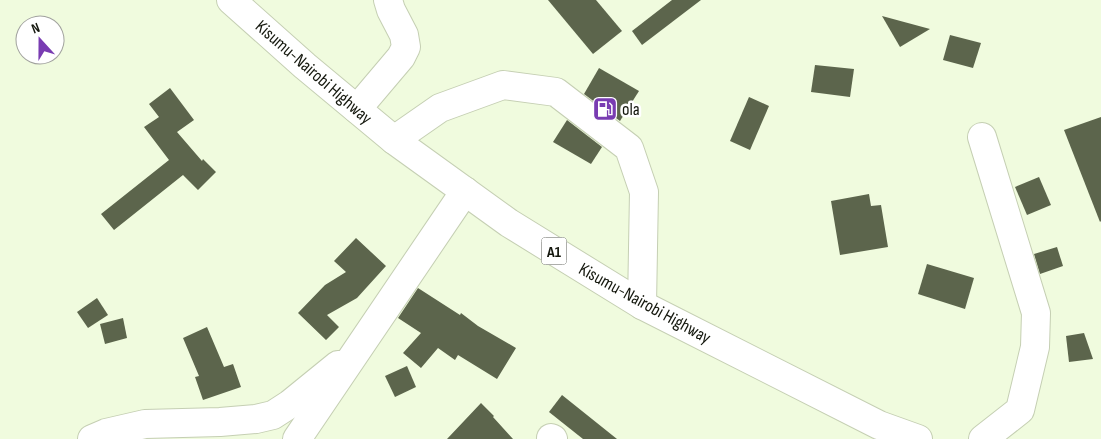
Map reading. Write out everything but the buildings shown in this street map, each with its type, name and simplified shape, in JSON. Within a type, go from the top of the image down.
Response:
[{"type":"main road","name":"Kisumu-Nairobi Highway","points":[[231,0],[305,66],[394,140],[509,223],[642,305],[879,425],[918,439]]},
{"type":"main road","points":[[357,109],[401,57],[406,47],[404,35],[388,0]]},
{"type":"main road","points":[[394,140],[440,108],[503,85],[556,92],[629,148],[644,192],[642,305]]},
{"type":"main road","points":[[982,137],[1036,314],[1036,347],[1020,410],[983,439]]},
{"type":"main road","points":[[297,439],[465,191]]},
{"type":"main road","points":[[92,439],[106,432],[145,424],[220,422],[256,419],[273,415],[290,404],[358,350]]},
{"type":"place","name":"ola","points":[[605,109]]}]
